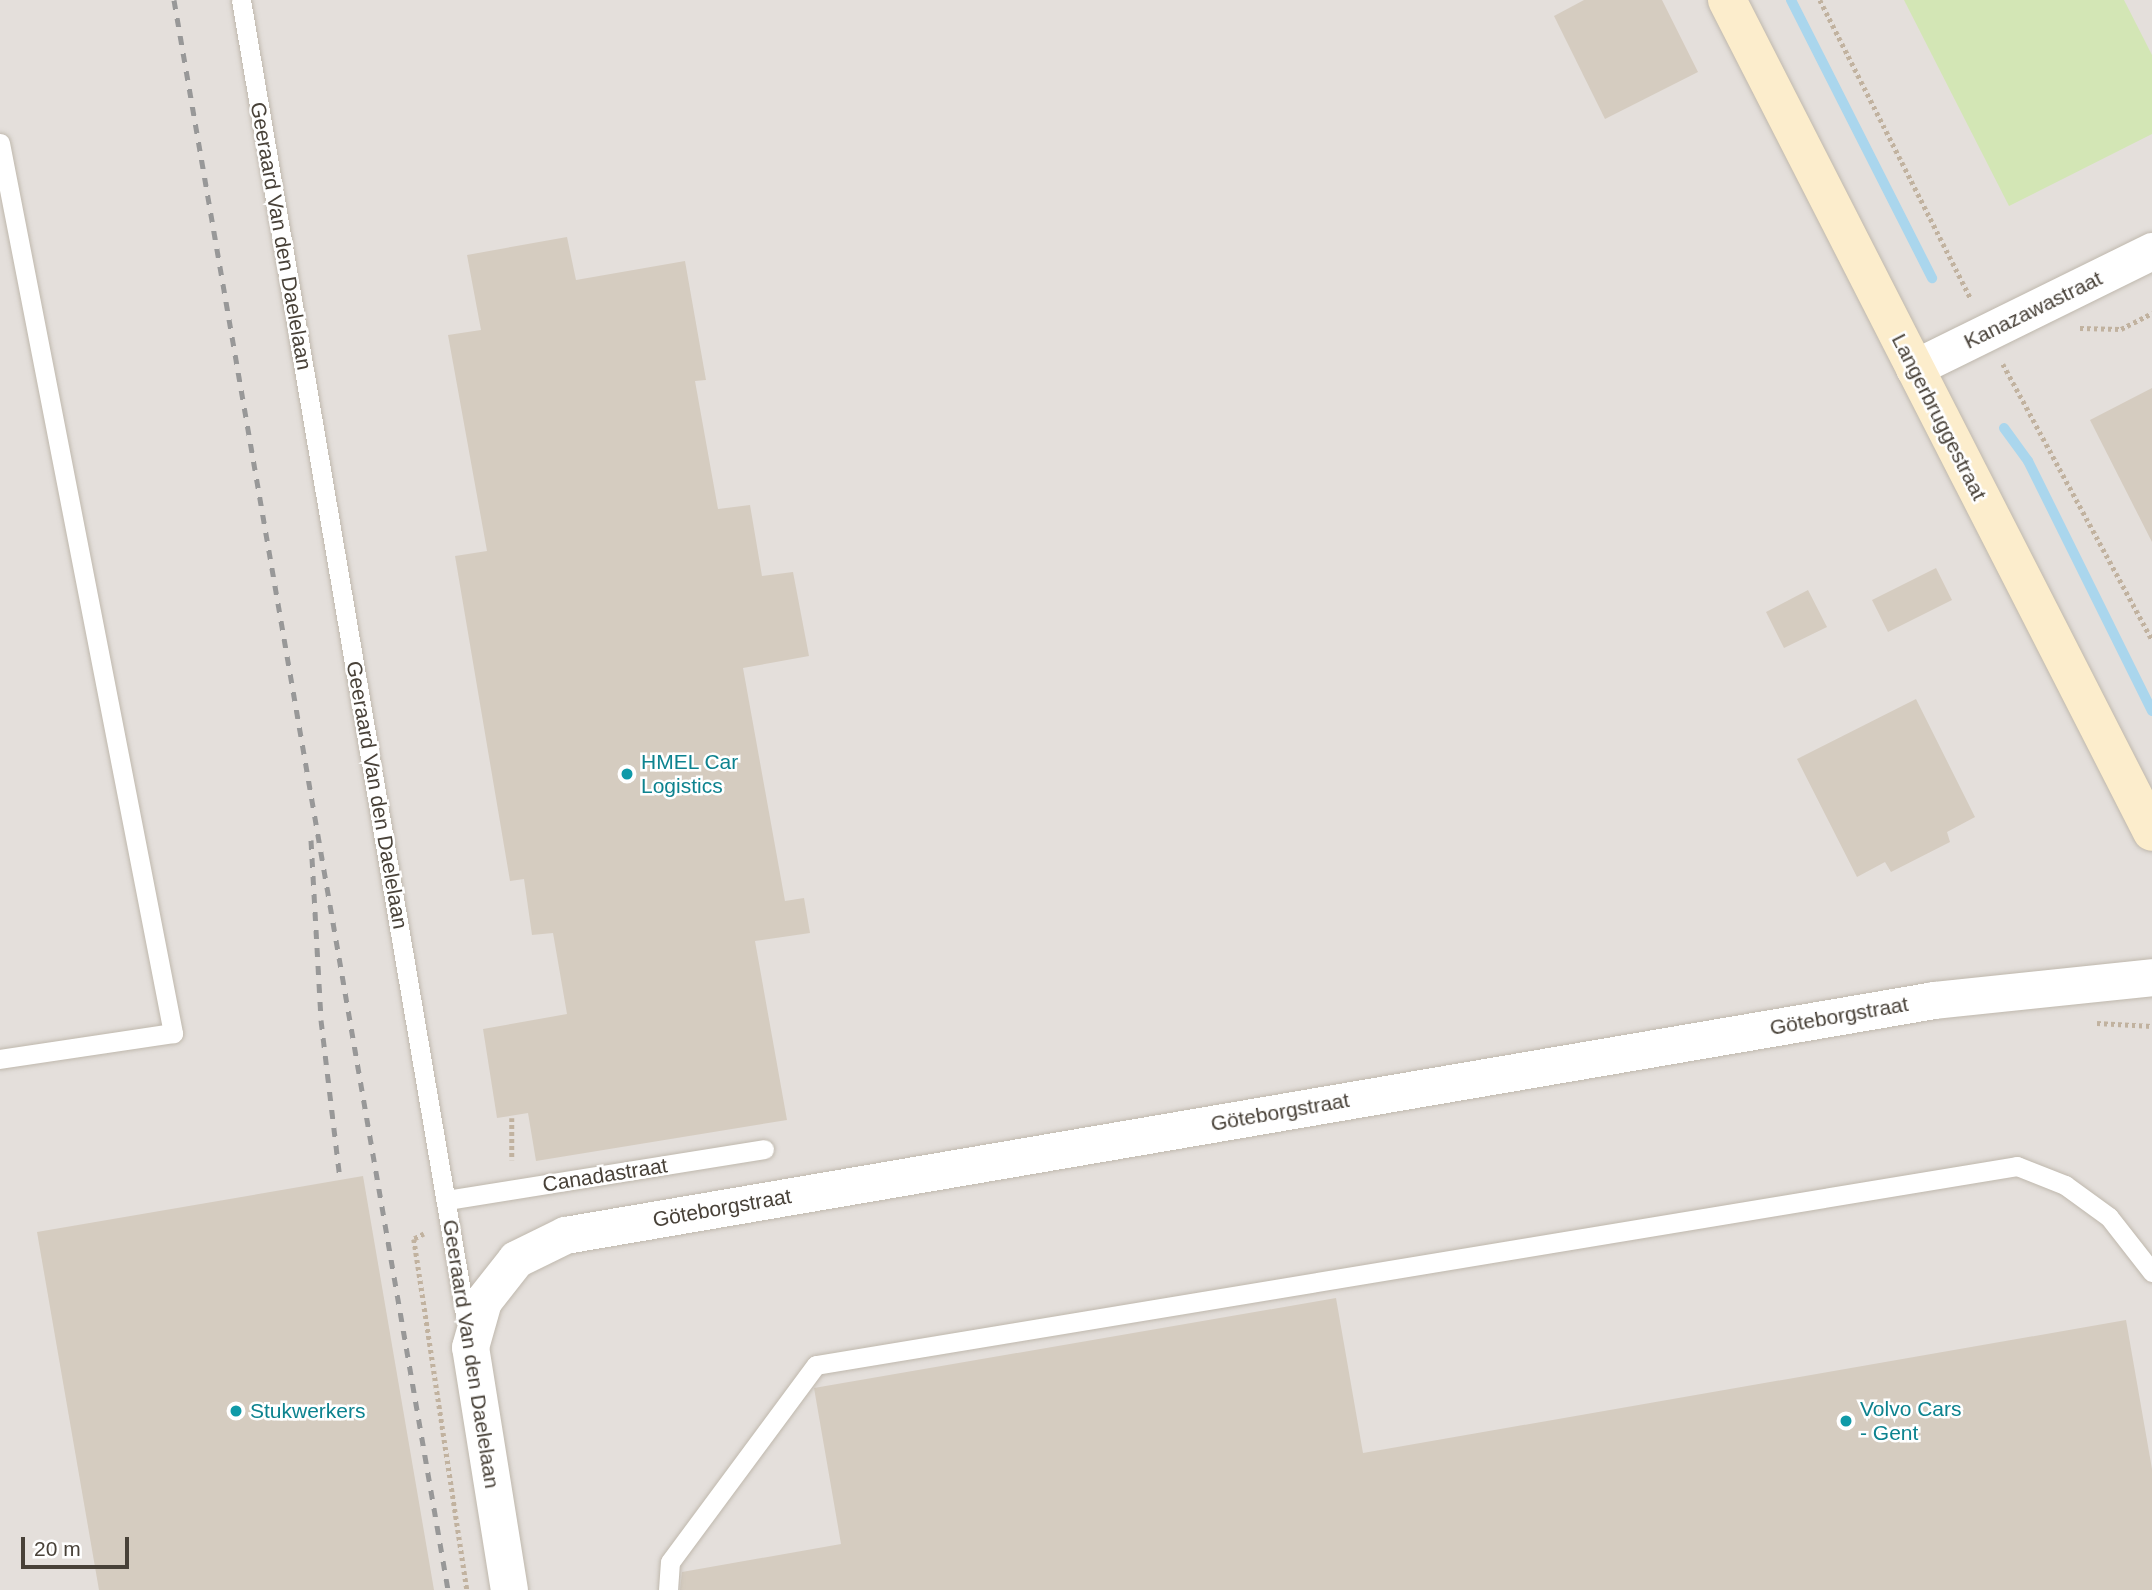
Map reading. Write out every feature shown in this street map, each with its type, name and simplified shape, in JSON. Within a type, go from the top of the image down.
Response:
[{"type":"main road","name":"Langerbruggestraat","points":[[1727,0],[2152,832]]},
{"type":"street","name":"Kanazawastraat","points":[[1914,368],[2152,251]]},
{"type":"street","name":"Göteborgstraat","points":[[470,1347],[483,1300],[516,1259],[565,1235],[1934,1000],[2152,977]]},
{"type":"street","name":"Geeraard Van den Daelelaan","points":[[470,1347],[509,1590]]},
{"type":"lane","name":"Geeraard Van den Daelelaan","points":[[241,0],[470,1347]]},
{"type":"lane","points":[[0,143],[173,1033],[0,1059]]},
{"type":"lane","name":"Canadastraat","points":[[447,1200],[764,1149]]},
{"type":"lane","points":[[668,1590],[670,1562],[816,1365],[2017,1166],[2065,1185],[2109,1217],[2152,1272]]},
{"type":"path","points":[[1820,0],[1971,299]]},
{"type":"path","points":[[2003,364],[2152,640]]},
{"type":"path","points":[[2083,1022],[2152,1026]]},
{"type":"shaded area","points":[[0,0],[2152,0],[2152,1590],[0,1590]]},
{"type":"green space","points":[[1904,0],[2124,0],[2152,55],[2152,134],[2009,206]]},
{"type":"building","points":[[1584,0],[1662,0],[1698,72],[1605,119],[1554,16]]},
{"type":"building","name":"HMEL Car Logistics","points":[[567,237],[576,280],[685,261],[706,380],[695,381],[718,509],[750,505],[762,576],[793,572],[809,656],[743,668],[785,901],[804,898],[810,933],[755,941],[787,1120],[536,1161],[528,1113],[497,1118],[483,1029],[567,1014],[553,933],[532,935],[524,879],[510,881],[455,556],[487,551],[448,335],[481,330],[467,255]]},
{"type":"building","points":[[2152,388],[2152,542],[2090,420]]},
{"type":"building","points":[[1936,568],[1952,600],[1888,632],[1872,600]]},
{"type":"building","points":[[1808,590],[1827,627],[1784,648],[1766,612]]},
{"type":"building","points":[[1916,699],[1975,817],[1947,832],[1950,842],[1891,872],[1885,862],[1857,877],[1797,759]]},
{"type":"building","name":"Stukwerkers","points":[[363,1176],[434,1590],[99,1590],[37,1232]]},
{"type":"building","name":"Volvo Cars - Gent","points":[[1336,1298],[1363,1453],[2126,1320],[2152,1469],[2152,1590],[680,1590],[682,1572],[841,1544],[814,1388]]},
{"type":"waterway","points":[[1791,0],[1932,278]]},
{"type":"waterway","points":[[2004,428],[2028,461],[2152,711]]},
{"type":"railway","points":[[174,0],[448,1590]]},
{"type":"railway","points":[[311,840],[321,1020],[340,1180]]},
{"type":"place","name":"HMEL Car Logistics","points":[[627,774]]},
{"type":"place","name":"Stukwerkers","points":[[236,1411]]},
{"type":"place","name":"Volvo Cars - Gent","points":[[1846,1421]]}]
